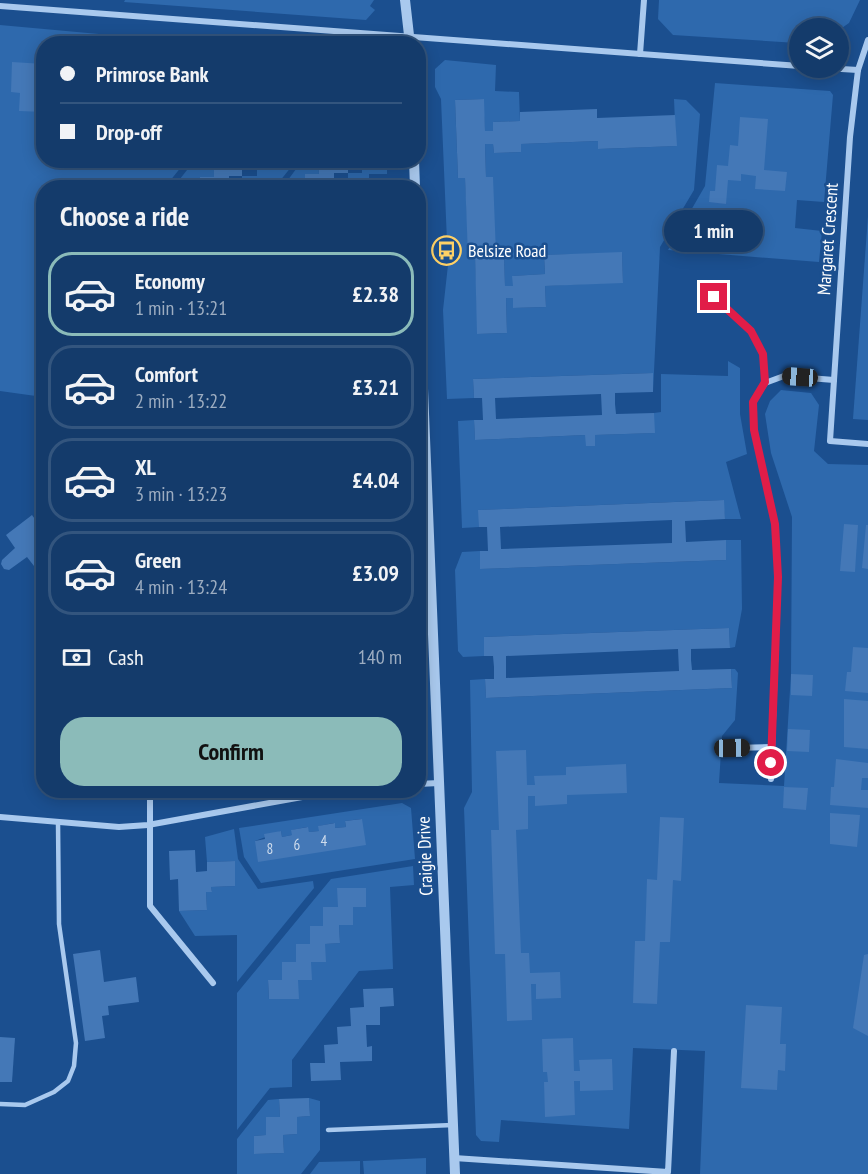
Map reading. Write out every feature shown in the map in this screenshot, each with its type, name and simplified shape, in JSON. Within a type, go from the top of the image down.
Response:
[{"type":"street","points":[[405,0],[410,36]]},
{"type":"street","points":[[640,54],[644,0]]},
{"type":"street","points":[[1,4],[365,36]]},
{"type":"street","name":"Margaret Crescent","points":[[868,40],[858,70],[850,137],[830,441],[868,444]]},
{"type":"street","points":[[426,41],[789,65]]},
{"type":"street","points":[[849,69],[858,70]]},
{"type":"street","points":[[771,779],[778,577],[775,524],[754,430],[753,402],[765,382],[784,376],[834,380]]},
{"type":"street","name":"Craigie Drive","points":[[426,463],[455,1174]]},
{"type":"street","points":[[732,748],[771,747]]},
{"type":"street","points":[[426,784],[439,783]]},
{"type":"street","points":[[150,798],[150,906],[213,983]]},
{"type":"street","points":[[0,817],[119,827],[148,825],[296,798]]},
{"type":"street","points":[[454,1158],[668,1172],[674,1051]]},
{"type":"lane","points":[[714,297],[751,331],[763,354],[765,382]]},
{"type":"lane","points":[[0,1104],[25,1105],[54,1092],[68,1081],[74,1066],[76,1043],[59,924],[58,822]]},
{"type":"lane","points":[[328,1130],[453,1125]]},
{"type":"shaded area","points":[[125,0],[374,0],[370,6],[375,10],[366,20],[124,2]]},
{"type":"shaded area","points":[[659,0],[860,0],[849,23],[849,18],[789,18],[789,42],[673,35],[658,19]]},
{"type":"shaded area","points":[[0,25],[121,36],[36,36],[36,168],[180,168],[171,180],[36,180],[36,396],[0,391]]},
{"type":"shaded area","points":[[445,60],[496,65],[495,91],[519,92],[520,121],[493,122],[493,131],[485,131],[483,99],[455,100],[458,178],[465,178],[469,256],[475,255],[478,334],[507,333],[506,298],[513,298],[514,308],[546,307],[545,286],[623,282],[622,253],[544,255],[545,274],[513,276],[513,286],[505,286],[504,254],[496,254],[486,177],[485,144],[493,144],[494,153],[521,152],[521,144],[598,141],[599,149],[676,146],[674,99],[686,100],[700,114],[694,190],[660,247],[653,392],[652,373],[473,379],[474,398],[447,399],[443,310],[448,265],[441,99],[435,87],[435,69]]},
{"type":"shaded area","points":[[715,83],[830,91],[833,95],[824,202],[797,200],[795,228],[822,231],[819,262],[668,250],[705,186]]},
{"type":"shaded area","points":[[189,168],[214,168],[214,177],[179,180]]},
{"type":"shaded area","points":[[257,168],[290,168],[281,180],[242,180],[242,176],[257,176]]},
{"type":"shaded area","points":[[297,168],[319,168],[319,174],[305,174],[305,180],[288,180]]},
{"type":"shaded area","points":[[362,168],[387,168],[387,174],[369,174],[369,180],[348,180],[348,173],[362,173]]},
{"type":"shaded area","points":[[868,216],[868,420],[853,419]]},
{"type":"shaded area","points":[[728,361],[740,368],[740,414],[747,454],[726,462],[741,519],[725,519],[723,500],[479,510],[479,527],[462,528],[458,421],[474,420],[475,440],[585,435],[595,446],[595,435],[654,433],[654,413],[661,412],[661,374],[728,376]]},
{"type":"shaded area","points":[[781,390],[811,393],[819,405],[814,451],[828,464],[868,465],[868,1174],[700,1174],[705,1051],[633,1048],[629,1129],[501,1120],[499,1142],[481,1141],[476,1135],[464,808],[472,792],[470,680],[485,679],[486,698],[732,688],[731,669],[735,669],[738,673],[735,720],[722,736],[719,783],[784,786],[791,674],[792,517],[771,453],[765,414],[770,401]]},
{"type":"shaded area","points":[[726,540],[741,540],[742,609],[735,647],[730,648],[729,628],[484,637],[484,656],[463,657],[458,651],[455,570],[462,552],[480,551],[481,569],[726,560]]},
{"type":"shaded area","points":[[402,803],[411,808],[415,859],[261,883],[244,857],[239,828]],"holes":[[[361,819],[365,845],[255,841],[281,831],[282,837],[292,835],[292,830],[307,827],[309,832],[319,831],[319,826],[334,823],[335,828],[346,827],[345,821]]]},
{"type":"shaded area","points":[[234,829],[238,859],[258,889],[313,881],[314,888],[237,982],[237,935],[195,936],[179,911],[207,910],[206,892],[212,892],[211,887],[235,886],[235,861],[207,862],[205,837]]},
{"type":"shaded area","points":[[413,866],[414,885],[390,887],[393,969],[359,971],[292,1060],[292,1087],[270,1088],[237,1130],[237,993],[331,879]],"holes":[[[338,888],[366,888],[366,907],[353,907],[353,925],[339,925],[340,943],[325,944],[325,961],[311,962],[311,979],[298,980],[298,999],[269,999],[268,981],[282,980],[282,962],[296,962],[296,944],[310,944],[310,926],[323,926],[323,908],[338,907]]]},
{"type":"shaded area","points":[[309,1098],[320,1101],[320,1150],[301,1174],[237,1174],[237,1139],[268,1100],[279,1099],[280,1117],[266,1118],[266,1135],[254,1136],[255,1154],[284,1153],[283,1135],[297,1134],[297,1117],[310,1116]]},
{"type":"shaded area","points":[[426,1158],[426,1174],[364,1174],[363,1161]]},
{"type":"shaded area","points":[[360,1161],[360,1174],[310,1174],[319,1162]]},
{"type":"building","points":[[12,62],[36,64],[36,112],[19,111],[20,93],[11,92]]},
{"type":"building","points":[[484,99],[485,131],[493,131],[493,122],[520,121],[520,112],[597,109],[597,118],[675,115],[677,146],[598,149],[598,141],[521,144],[521,152],[494,153],[493,144],[485,144],[486,177],[493,177],[496,254],[504,254],[505,286],[513,286],[512,276],[545,274],[544,255],[622,252],[623,283],[545,286],[546,307],[513,308],[513,298],[506,298],[507,333],[477,334],[475,255],[468,256],[465,178],[458,178],[455,100]]},
{"type":"building","points":[[740,117],[768,119],[764,170],[787,172],[785,191],[755,189],[756,176],[741,174],[741,181],[728,180],[726,204],[709,202],[710,191],[715,191],[717,165],[728,166],[730,145],[738,146]]},
{"type":"building","points":[[214,168],[242,168],[242,176],[229,176],[229,180],[200,180],[200,177],[214,177]]},
{"type":"building","points":[[319,168],[348,168],[348,173],[334,173],[334,180],[305,180],[305,174],[319,174]]},
{"type":"building","points":[[653,373],[653,392],[615,393],[615,404],[616,414],[654,413],[655,433],[595,435],[595,446],[586,446],[585,435],[475,440],[474,420],[483,420],[482,398],[474,398],[473,379]],"holes":[[[601,394],[602,415],[496,419],[495,398]]]},
{"type":"building","points":[[724,500],[725,519],[685,521],[686,542],[726,540],[726,560],[480,569],[480,551],[488,551],[487,527],[479,527],[478,510]],"holes":[[[672,520],[672,543],[501,549],[500,527]]]},
{"type":"building","points":[[32,515],[36,521],[36,565],[34,566],[27,557],[9,570],[4,569],[1,564],[2,560],[15,548],[6,535]]},
{"type":"building","points":[[844,524],[858,525],[855,572],[840,571]]},
{"type":"building","points":[[866,525],[868,525],[868,569],[862,568]]},
{"type":"building","points":[[729,628],[730,648],[691,649],[691,660],[692,670],[731,669],[732,688],[486,698],[485,679],[494,679],[494,667],[493,656],[484,656],[484,637]],"holes":[[[678,649],[679,671],[506,678],[506,656]]]},
{"type":"building","points":[[853,647],[868,648],[868,693],[845,691],[847,672],[851,672]]},
{"type":"building","points":[[791,674],[813,675],[812,696],[791,695]]},
{"type":"building","points":[[844,699],[868,701],[868,749],[844,747]]},
{"type":"building","points":[[788,729],[810,730],[809,752],[787,751]]},
{"type":"building","points":[[526,750],[527,785],[535,785],[534,776],[566,775],[566,767],[626,764],[627,793],[567,795],[567,804],[535,806],[535,796],[528,796],[528,829],[516,830],[521,953],[529,953],[530,973],[560,972],[561,998],[536,999],[536,984],[531,984],[532,1020],[507,1021],[505,954],[495,954],[491,830],[499,830],[496,751]]},
{"type":"building","points":[[836,759],[868,763],[868,778],[862,778],[861,790],[868,790],[868,808],[830,805]]},
{"type":"building","points":[[784,787],[808,788],[806,810],[783,808]]},
{"type":"building","points":[[830,813],[860,815],[857,847],[830,844]]},
{"type":"building","points":[[660,817],[684,818],[681,881],[673,880],[670,942],[660,942],[657,1004],[633,1003],[635,941],[645,941],[647,879],[657,880]]},
{"type":"building","points":[[362,819],[366,845],[258,862],[255,841],[265,839],[264,834],[281,831],[282,837],[292,835],[291,830],[308,827],[309,832],[319,831],[318,826],[335,823],[335,828],[346,827],[345,821]]},
{"type":"building","points":[[195,850],[196,872],[207,871],[207,862],[235,861],[235,886],[211,887],[212,892],[206,892],[207,910],[179,911],[178,879],[170,880],[169,851]]},
{"type":"building","points":[[337,888],[366,888],[366,907],[353,907],[353,925],[339,925],[340,943],[325,944],[326,962],[311,962],[312,980],[298,980],[299,999],[269,999],[268,980],[282,980],[282,962],[296,962],[296,944],[310,944],[310,926],[323,926],[323,907],[338,907]]},
{"type":"building","points":[[100,950],[104,982],[136,977],[139,1002],[108,1006],[109,1015],[102,1016],[105,1038],[85,1041],[73,954]]},
{"type":"building","points":[[868,954],[868,1036],[853,1028],[864,955]]},
{"type":"building","points":[[393,988],[394,1006],[380,1007],[380,1025],[366,1025],[367,1047],[372,1046],[372,1061],[340,1062],[341,1080],[311,1081],[310,1063],[325,1063],[324,1045],[338,1044],[337,1027],[351,1026],[350,1008],[364,1007],[363,989]]},
{"type":"building","points":[[746,1005],[782,1007],[780,1044],[786,1044],[785,1071],[778,1070],[777,1090],[741,1088]]},
{"type":"building","points":[[0,1037],[15,1038],[12,1082],[0,1082]]},
{"type":"building","points":[[573,1038],[574,1071],[580,1071],[579,1060],[612,1059],[613,1090],[580,1091],[580,1081],[574,1081],[575,1115],[545,1117],[544,1082],[548,1082],[547,1072],[543,1072],[542,1039]]},
{"type":"building","points":[[309,1098],[310,1116],[297,1117],[297,1134],[283,1135],[284,1153],[254,1154],[254,1136],[266,1135],[266,1117],[280,1117],[279,1099]]},
{"type":"place","name":"Belsize Road","points":[[447,251]]},
{"type":"route","points":[[714,297],[751,331],[763,354],[765,382],[753,402],[754,430],[775,524],[778,577],[771,763]]}]
